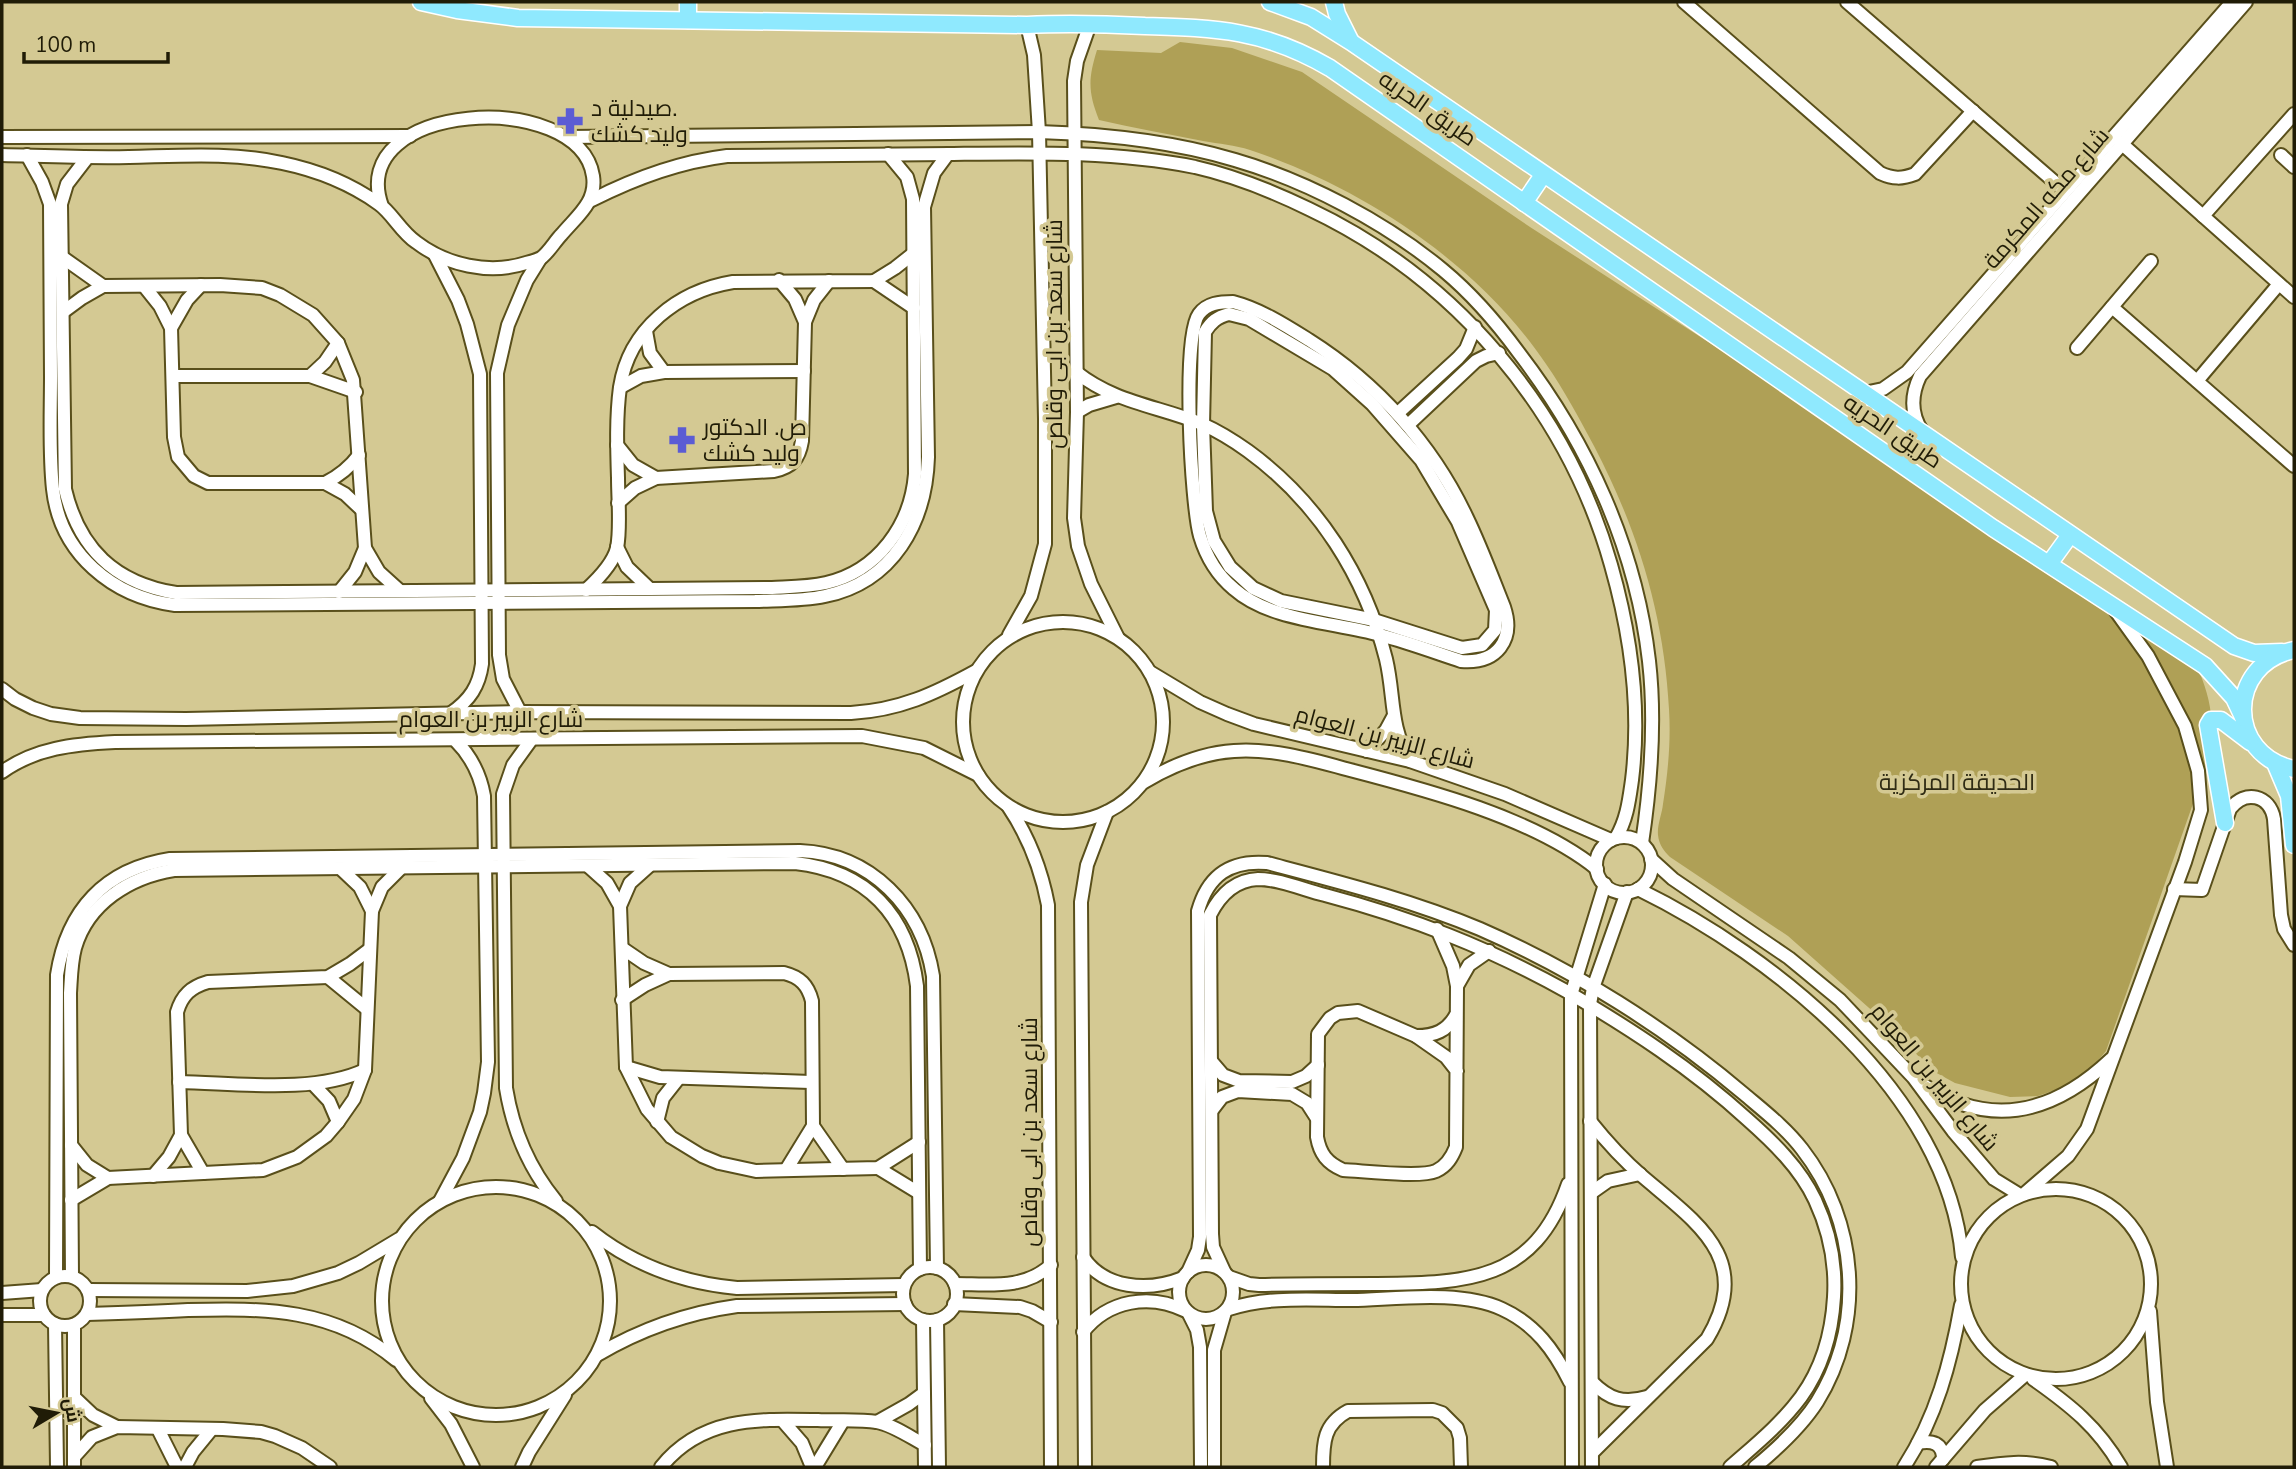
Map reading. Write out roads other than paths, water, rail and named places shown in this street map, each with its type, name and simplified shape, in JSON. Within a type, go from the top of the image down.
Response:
[{"type":"main road","name":"طريق الحريه","points":[[421,2],[518,18],[1090,24],[1227,30],[1263,37],[1297,50],[1330,68],[1800,396],[2205,666],[2234,698],[2253,744]]},
{"type":"main road","points":[[688,2],[688,20]]},
{"type":"main road","name":"طريق الحريه","points":[[1270,2],[1311,17],[1351,42],[2234,646],[2254,653],[2288,651]]},
{"type":"main road","points":[[1334,2],[1351,42]]},
{"type":"main road","points":[[1524,203],[1544,175]]},
{"type":"main road","points":[[2049,564],[2070,535]]},
{"type":"main road","points":[[2243,717],[2245,692],[2256,671],[2268,660],[2288,651]]},
{"type":"main road","points":[[2225,823],[2208,725],[2211,720],[2221,720],[2275,763],[2286,784],[2293,817],[2294,845]]},
{"type":"main road","points":[[2275,763],[2294,769]]},
{"type":"street","points":[[1684,2],[1881,173],[1889,177],[1898,179],[1915,174],[1973,111]]},
{"type":"street","points":[[1847,2],[2065,191]]},
{"type":"street","name":"شارع مكه المكرمة","points":[[1864,393],[1883,389],[1899,379],[1946,335],[2121,143],[2232,2]]},
{"type":"street","name":"شارع مكه المكرمة","points":[[1924,435],[1914,416],[1915,385],[1946,335],[2065,191],[2187,60],[2246,2]]},
{"type":"street","name":"شارع سعد بن ابى وقاص","points":[[1090,24],[1077,61],[1073,133],[1076,372],[1074,518],[1078,546],[1091,584],[1118,638]]},
{"type":"street","name":"شارع سعد بن ابى وقاص","points":[[1008,638],[1031,596],[1045,544],[1039,132],[1034,55],[1027,25]]},
{"type":"street","points":[[2203,216],[2294,114]]},
{"type":"street","points":[[2,137],[410,136],[468,118],[488,117],[527,123],[568,137],[1073,133],[1200,151],[1237,160],[1307,188],[1376,222],[1411,245],[1475,299],[1505,333],[1557,406],[1601,485],[1632,571],[1649,661],[1652,706],[1650,787],[1642,843]]},
{"type":"street","points":[[410,136],[391,149],[379,170],[378,194],[382,206],[397,225],[415,242],[436,255],[460,263],[485,268],[518,265],[540,259]]},
{"type":"street","points":[[568,137],[581,148],[590,164],[594,182],[592,200]]},
{"type":"street","points":[[2121,143],[2294,297]]},
{"type":"street","points":[[520,712],[508,691],[500,667],[497,373],[512,313],[527,280],[540,259],[592,200],[645,176],[702,159],[727,156],[1073,153],[1191,167],[1221,173],[1279,194],[1334,220],[1387,251],[1435,289],[1475,327],[1499,354],[1546,420],[1574,471],[1607,552],[1623,611],[1633,674],[1635,738],[1627,814],[1614,839],[1600,852],[1597,869],[1605,884],[1615,891],[1632,891]]},
{"type":"street","points":[[499,597],[586,590],[812,585],[844,577],[877,556],[900,527],[914,488],[924,208],[934,173],[948,154]]},
{"type":"street","points":[[2,155],[87,158],[220,156],[264,159],[324,175],[382,206]]},
{"type":"street","points":[[27,155],[42,182],[50,205],[58,471]]},
{"type":"street","points":[[218,599],[811,598],[841,592],[862,581],[881,568],[902,545],[922,504],[927,473],[920,353],[914,308],[911,187],[901,168],[888,155]]},
{"type":"street","points":[[2281,155],[2294,167]]},
{"type":"street","points":[[87,158],[72,175],[61,204],[63,313],[57,508],[67,533],[81,556],[107,581],[157,603],[339,592],[400,591],[482,597]]},
{"type":"street","points":[[586,590],[601,575],[617,548],[617,444],[621,387],[630,357],[646,331],[670,307],[700,290],[733,282],[874,281],[914,253]]},
{"type":"street","points":[[436,255],[467,324],[480,374],[482,663],[480,679],[469,699],[452,713]]},
{"type":"street","points":[[62,257],[103,286]]},
{"type":"street","points":[[2077,348],[2151,261]]},
{"type":"street","points":[[779,280],[795,299],[805,322]]},
{"type":"street","points":[[618,503],[635,488],[656,478],[775,471],[793,463],[800,453],[802,442],[805,322],[814,300],[830,281]]},
{"type":"street","points":[[874,281],[914,308]]},
{"type":"street","points":[[2197,381],[2279,284]]},
{"type":"street","points":[[172,328],[187,300],[201,285]]},
{"type":"street","points":[[63,313],[103,286],[243,285],[280,295],[313,315],[338,344],[349,367],[356,392],[365,548],[379,572],[400,591]]},
{"type":"street","points":[[144,286],[160,306],[172,328],[175,447],[183,466],[194,476],[208,483],[325,483],[335,478],[359,455]]},
{"type":"street","points":[[1398,413],[1359,376],[1245,306],[1221,302],[1206,307],[1195,323],[1192,338],[1190,420],[1193,498],[1199,534],[1222,578],[1234,590],[1263,607],[1379,635],[1461,661],[1485,659],[1496,653],[1504,643],[1508,618],[1463,520],[1421,460],[1381,413],[1292,336],[1239,315],[1219,317],[1205,332],[1203,425],[1206,511],[1209,526],[1221,555],[1230,567],[1253,587],[1281,601],[1374,620],[1462,648],[1482,645],[1490,639],[1495,630],[1496,610],[1463,520],[1446,478],[1398,413]]},
{"type":"street","points":[[2112,307],[2294,466]]},
{"type":"street","points":[[1398,413],[1458,358],[1466,349],[1475,327]]},
{"type":"street","points":[[646,331],[650,353],[664,372]]},
{"type":"street","points":[[310,376],[326,362],[338,344]]},
{"type":"street","points":[[1408,425],[1476,362],[1486,356],[1499,354]]},
{"type":"street","points":[[621,387],[641,376],[664,372],[804,371]]},
{"type":"street","points":[[1076,372],[1116,397],[1203,425],[1247,450],[1267,466],[1321,523],[1352,569],[1374,620],[1391,690],[1393,717],[1399,740],[1410,761]]},
{"type":"street","points":[[173,376],[310,376],[356,392]]},
{"type":"street","points":[[1076,412],[1116,397]]},
{"type":"street","points":[[617,444],[633,465],[656,478]]},
{"type":"street","points":[[325,483],[345,494],[362,510]]},
{"type":"street","points":[[339,592],[355,572],[365,548]]},
{"type":"street","points":[[617,548],[634,575],[650,589]]},
{"type":"street","points":[[1904,1467],[1937,1401],[1947,1368],[1962,1301],[1962,1265],[1974,1235],[1994,1212],[2022,1195],[2068,1156],[2094,1114],[2201,810],[2199,771],[2176,705],[2148,656],[2113,607]]},
{"type":"street","points":[[1052,622],[1075,622],[1098,627],[1118,638],[1136,653],[1150,672],[1159,693],[1163,716],[1162,740],[1155,762],[1143,782],[1127,799],[1108,812],[1074,822],[1040,820],[1008,806],[978,775],[964,734],[968,691],[976,671],[990,652],[1029,627],[1052,622]]},
{"type":"street","name":"شارع الزبير بن العوام","points":[[2,689],[33,708],[67,718],[874,711],[917,701],[976,671]]},
{"type":"street","name":"شارع الزبير بن العوام","points":[[1150,672],[1227,714],[1254,724],[1410,761],[1505,794],[1614,839]]},
{"type":"street","points":[[634,713],[634,738]]},
{"type":"street","points":[[1367,751],[1387,730],[1393,717]]},
{"type":"street","points":[[186,719],[187,741]]},
{"type":"street","name":"شارع الزبير بن العوام","points":[[2,772],[34,755],[64,746],[115,742],[862,736],[924,748],[978,775]]},
{"type":"street","points":[[440,1201],[463,1158],[480,1112],[488,1062],[482,783],[472,760],[455,740]]},
{"type":"street","points":[[531,740],[517,758],[507,779],[503,802],[506,1088],[518,1140],[544,1186],[580,1223],[610,1245],[642,1264],[676,1277],[737,1288],[904,1285]]},
{"type":"street","name":"شارع الزبير بن العوام","points":[[1143,782],[1178,764],[1215,753],[1257,751],[1280,754],[1435,793],[1553,839],[1576,852],[1597,869]]},
{"type":"street","points":[[2174,889],[2202,890],[2230,809],[2241,798],[2256,797],[2269,805],[2274,819],[2282,922],[2294,945]]},
{"type":"street","name":"شارع سعد بن ابى وقاص","points":[[1008,806],[1030,843],[1038,863],[1048,905],[1051,1467]]},
{"type":"street","points":[[1085,1467],[1081,902],[1087,865],[1108,812]]},
{"type":"street","points":[[1592,1467],[1590,1004],[1593,988],[1632,891],[1650,876],[1651,859],[1642,843],[1630,837],[1614,839]]},
{"type":"street","points":[[72,1276],[71,1145],[60,957],[72,924],[93,896],[106,884],[136,867],[170,859],[503,861],[817,852],[849,861],[890,888],[911,914],[926,944],[933,976],[937,1268]]},
{"type":"street","name":"شارع الزبير بن العوام","points":[[1651,859],[1673,879],[1789,958],[1823,985],[1913,1077],[1953,1131],[1994,1178],[2022,1195]]},
{"type":"street","points":[[56,1277],[64,992],[75,949],[85,926],[99,906],[132,883],[174,870],[401,868],[484,861]]},
{"type":"street","points":[[503,861],[589,866],[778,863],[811,865],[856,882],[882,903],[907,941],[917,986],[920,1269]]},
{"type":"street","points":[[1216,1465],[1214,1350],[1234,1289],[1213,1247],[1211,1061],[1198,911],[1210,882],[1236,864],[1252,862],[1267,863],[1346,884],[1425,908],[1502,939],[1575,977],[1695,1056],[1762,1110],[1801,1147],[1828,1191],[1840,1221],[1847,1251],[1849,1314],[1832,1374],[1817,1402],[1798,1427],[1755,1467]]},
{"type":"street","points":[[589,866],[607,883],[620,906]]},
{"type":"street","points":[[649,866],[630,883],[620,906],[626,1067],[638,1096],[671,1137],[719,1163],[756,1171],[878,1168],[919,1142]]},
{"type":"street","points":[[71,1200],[108,1178],[263,1170],[281,1164],[312,1147],[338,1122],[354,1099],[365,1070],[372,911],[382,887],[401,868]]},
{"type":"street","points":[[341,869],[360,887],[372,911]]},
{"type":"street","points":[[1201,1467],[1200,1347],[1196,1330],[1180,1299],[1180,1285],[1198,1250],[1200,1237],[1204,990],[1210,915],[1223,894],[1245,881],[1269,880],[1373,908],[1437,929],[1489,951],[1590,1004],[1653,1044],[1720,1095],[1786,1157],[1814,1198],[1826,1227],[1833,1256],[1835,1285],[1831,1323],[1817,1369],[1803,1394],[1764,1438],[1730,1467]]},
{"type":"street","points":[[1572,1467],[1571,995],[1605,884]]},
{"type":"street","name":"شارع الزبير بن العوام","points":[[1632,891],[1696,920],[1752,959],[1834,1026],[1879,1073],[1916,1124],[1940,1171],[1954,1211],[1962,1265]]},
{"type":"street","points":[[1437,929],[1450,956],[1457,986],[1457,1071],[1456,1147],[1446,1165],[1427,1174],[1343,1171],[1324,1158],[1319,1148],[1317,1119],[1318,1034],[1330,1018],[1338,1013],[1358,1011],[1432,1045],[1446,1056],[1457,1071]]},
{"type":"street","points":[[203,1173],[181,1135],[177,1012],[180,1002],[191,989],[208,982],[328,977],[370,948]]},
{"type":"street","points":[[622,948],[669,975]]},
{"type":"street","points":[[1457,986],[1469,965],[1489,951]]},
{"type":"street","points":[[622,1000],[645,985],[669,975],[784,972],[799,979],[812,1001],[813,1126],[843,1169]]},
{"type":"street","points":[[328,977],[367,1009]]},
{"type":"street","points":[[1416,1036],[1429,1036],[1440,1032],[1451,1024],[1457,1014]]},
{"type":"street","points":[[1913,1077],[1942,1095],[1974,1106],[2019,1110],[2041,1106],[2081,1086],[2114,1057]]},
{"type":"street","points":[[1211,1061],[1223,1075],[1231,1079],[1301,1097],[1317,1119]]},
{"type":"street","points":[[1212,1110],[1222,1097],[1238,1091],[1299,1079],[1318,1065]]},
{"type":"street","points":[[626,1067],[651,1076],[678,1079],[811,1082]]},
{"type":"street","points":[[179,1082],[313,1084],[340,1080],[365,1070]]},
{"type":"street","points":[[657,1122],[663,1098],[678,1079]]},
{"type":"street","points":[[313,1084],[329,1101],[338,1122]]},
{"type":"street","points":[[1590,1121],[1605,1140],[1640,1174],[1705,1231],[1716,1247],[1725,1284],[1720,1313],[1707,1339],[1592,1453]]},
{"type":"street","points":[[786,1170],[813,1126]]},
{"type":"street","points":[[153,1175],[169,1157],[181,1135]]},
{"type":"street","points":[[71,1145],[87,1165],[108,1178]]},
{"type":"street","points":[[878,1168],[919,1193]]},
{"type":"street","points":[[1591,1193],[1608,1181],[1640,1174]]},
{"type":"street","points":[[1082,1255],[1099,1275],[1111,1282],[1124,1284],[1158,1285],[1202,1265],[1217,1267],[1249,1284],[1446,1282],[1480,1276],[1512,1261],[1538,1238],[1558,1210],[1571,1177]]},
{"type":"street","points":[[401,1365],[389,1341],[383,1315],[382,1289],[388,1263],[399,1239],[417,1217],[440,1201],[463,1191],[488,1186],[514,1187],[539,1194],[561,1206]]},
{"type":"street","points":[[2022,1195],[2054,1189],[2071,1190],[2095,1198],[2117,1211],[2139,1237],[2146,1253],[2151,1278],[2150,1305],[2157,1402],[2167,1467]]},
{"type":"street","points":[[1814,1198],[1828,1191]]},
{"type":"street","points":[[523,1467],[545,1425],[568,1390],[584,1374],[597,1355],[607,1328],[610,1300],[608,1281],[596,1245],[580,1223]]},
{"type":"street","points":[[88,1290],[247,1291],[293,1286],[338,1273],[399,1239]]},
{"type":"street","points":[[954,1284],[1018,1283],[1031,1279],[1051,1265]]},
{"type":"street","points":[[937,1268],[950,1277],[956,1298],[950,1311],[937,1320],[923,1320],[915,1316],[905,1304],[904,1285],[913,1273],[920,1269],[937,1268]]},
{"type":"street","points":[[87,1314],[90,1298],[84,1284],[72,1276],[56,1277],[47,1282],[42,1290],[41,1307],[44,1315],[55,1324],[74,1325],[87,1314],[246,1308],[290,1312],[342,1328],[383,1349],[427,1392],[451,1424],[473,1467]]},
{"type":"street","points":[[2,1293],[42,1290]]},
{"type":"street","points":[[1083,1332],[1101,1313],[1126,1302],[1167,1304],[1196,1318],[1212,1320],[1227,1311],[1266,1301],[1447,1299],[1482,1303],[1507,1312],[1530,1326],[1554,1352],[1572,1384]]},
{"type":"street","points":[[1962,1301],[1978,1340],[1993,1356],[2076,1410],[2094,1428],[2121,1467]]},
{"type":"street","points":[[597,1355],[654,1326],[716,1309],[737,1306],[905,1304]]},
{"type":"street","points":[[954,1304],[1020,1307],[1051,1322]]},
{"type":"street","points":[[1940,1463],[1985,1410],[2027,1376],[2055,1380],[2074,1379],[2108,1365],[2135,1339],[2150,1305]]},
{"type":"street","points":[[2,1315],[44,1315]]},
{"type":"street","points":[[923,1320],[925,1467]]},
{"type":"street","points":[[937,1320],[939,1467]]},
{"type":"street","points":[[55,1324],[57,1467]]},
{"type":"street","points":[[74,1325],[74,1462]]},
{"type":"street","points":[[1572,1329],[1591,1329]]},
{"type":"street","points":[[1591,1382],[1610,1397],[1621,1401],[1647,1397]]},
{"type":"street","points":[[427,1392],[453,1407],[482,1415],[503,1415],[542,1406],[568,1390]]},
{"type":"street","points":[[877,1422],[924,1393]]},
{"type":"street","points":[[74,1397],[93,1415],[117,1427],[261,1432],[302,1448],[330,1467]]},
{"type":"street","points":[[1323,1467],[1325,1433],[1338,1416],[1348,1411],[1433,1410],[1442,1413],[1457,1428],[1461,1467]]},
{"type":"street","points":[[661,1467],[690,1441],[721,1426],[754,1419],[877,1422],[925,1445]]},
{"type":"street","points":[[782,1420],[802,1443],[814,1467]]},
{"type":"street","points":[[814,1467],[843,1421]]},
{"type":"street","points":[[74,1462],[92,1437],[117,1427]]},
{"type":"street","points":[[158,1429],[177,1467]]},
{"type":"street","points":[[185,1467],[211,1430]]},
{"type":"street","points":[[1764,1438],[1776,1449]]},
{"type":"street","points":[[1918,1443],[1931,1441],[1941,1447],[1940,1463]]},
{"type":"street","points":[[1977,1467],[2003,1462],[2033,1462],[2051,1467]]},
{"type":"place","name":"صيدلية د. وليد كشك","points":[[570,121]]},
{"type":"place","name":"ص. الدكتور وليد كشك","points":[[682,440]]},
{"type":"park label","name":"الحديقة المركزية","points":[[1957,782]]}]
